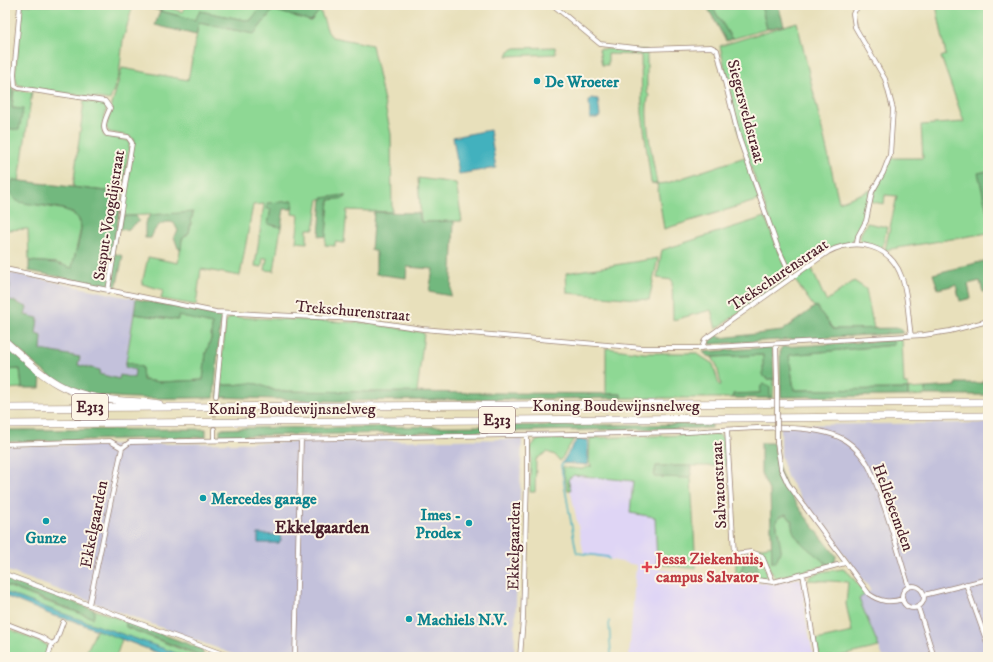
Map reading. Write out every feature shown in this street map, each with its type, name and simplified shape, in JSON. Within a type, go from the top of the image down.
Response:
[{"type":"highway","points":[[5,341],[45,376],[67,390],[78,394],[114,400],[148,402],[175,407]]},
{"type":"highway","name":"Koning Boudewijnsnelweg","points":[[5,408],[988,402]]},
{"type":"highway","name":"Koning Boudewijnsnelweg","points":[[5,424],[988,416]]},
{"type":"street","name":"Sasput-Voogdijstraat","points":[[20,5],[14,74],[15,86],[19,88],[105,100],[110,108],[103,128],[104,132],[107,134],[128,137],[132,142],[108,290]]},
{"type":"street","name":"Siegersveldstraat","points":[[553,5],[600,44],[645,48],[711,47],[717,50],[739,138],[778,248],[792,278]]},
{"type":"street","points":[[857,244],[858,236],[866,221],[872,192],[888,159],[893,109],[885,79],[855,27],[853,14],[857,6],[861,5]]},
{"type":"street","name":"Trekschurenstraat","points":[[702,348],[705,339],[832,250],[846,245],[857,244],[872,247],[882,253],[896,266],[902,278],[911,336]]},
{"type":"street","name":"Trekschurenstraat","points":[[5,269],[196,309],[224,313],[355,319],[422,329],[667,350],[911,336],[950,331],[988,321]]},
{"type":"street","points":[[216,396],[224,313]]},
{"type":"street","points":[[776,344],[777,443],[781,469],[788,484],[869,594],[878,600],[893,602],[903,600]]},
{"type":"street","points":[[214,429],[214,440]]},
{"type":"street","name":"Hellebeemden","points":[[122,448],[130,442],[813,429],[835,436],[853,446],[871,470],[909,587]]},
{"type":"street","name":"Salvatorstraat","points":[[727,430],[734,554],[751,552],[762,556],[773,582]]},
{"type":"street","name":"Ekkelgaarden","points":[[520,657],[524,620],[528,479],[527,435]]},
{"type":"street","points":[[295,657],[301,439]]},
{"type":"street","points":[[5,444],[110,442],[122,448]]},
{"type":"street","name":"Ekkelgaarden","points":[[89,605],[122,448]]},
{"type":"street","points":[[749,579],[773,582],[846,563]]},
{"type":"street","points":[[5,574],[231,657]]},
{"type":"street","points":[[803,574],[816,657]]},
{"type":"street","points":[[924,595],[988,579]]},
{"type":"street","points":[[966,584],[988,645]]},
{"type":"street","points":[[909,587],[918,588],[924,595],[923,602],[918,607],[908,607],[903,600],[903,594],[909,587]]},
{"type":"street","points":[[918,607],[934,657]]},
{"type":"street","points":[[48,657],[52,644],[56,641],[64,622]]},
{"type":"street","points":[[5,623],[41,637],[52,644]]},
{"type":"shaded area","points":[[7,272],[136,299],[125,367],[135,370],[134,378],[120,375],[119,379],[99,374],[99,370],[78,365],[80,357],[40,350],[36,334],[20,303],[8,299],[10,286]]},
{"type":"shaded area","points":[[988,423],[988,657],[883,657],[859,599],[871,590],[807,507],[787,477],[781,455],[781,425]]},
{"type":"shaded area","points":[[522,439],[514,657],[241,657],[5,570],[5,446]]},
{"type":"shaded area","name":"Jessa Ziekenhuis, campus Salvator","points":[[573,475],[634,481],[655,517],[658,569],[773,584],[799,578],[803,585],[806,620],[814,657],[629,657],[636,565],[584,554],[568,479]]},
{"type":"green space","points":[[22,5],[133,5],[123,40],[119,75],[110,100],[25,87],[17,84],[15,76]]},
{"type":"green space","points":[[138,5],[160,5],[182,12],[186,5],[263,5],[250,21],[200,11],[196,20]]},
{"type":"green space","points":[[263,5],[324,5],[311,21],[273,10],[254,34],[199,23],[196,35],[155,25],[160,11],[195,20],[200,11],[250,21]]},
{"type":"green space","points":[[706,5],[711,5],[732,39],[726,41]]},
{"type":"green space","points":[[711,5],[761,5],[767,29],[732,39]]},
{"type":"green space","points":[[761,5],[778,5],[784,25],[767,29]]},
{"type":"green space","points":[[936,5],[988,5],[988,171],[979,173],[988,216],[988,233],[885,250],[897,196],[885,195],[884,204],[872,202],[875,191],[891,158],[923,158],[921,125],[964,122],[941,57],[946,55]]},
{"type":"green space","points":[[273,10],[311,21],[320,10],[328,32],[332,37],[372,45],[391,134],[392,212],[347,210],[344,243],[335,242],[335,246],[325,245],[329,200],[345,198],[345,195],[319,199],[314,229],[307,229],[307,243],[296,242],[299,215],[292,214],[293,201],[284,202],[271,209],[268,224],[281,227],[274,271],[265,270],[267,258],[263,258],[262,267],[255,266],[264,204],[253,205],[240,276],[201,269],[196,305],[161,299],[163,290],[142,284],[148,257],[178,263],[182,239],[189,233],[193,213],[122,216],[134,139],[128,136],[109,132],[106,127],[122,68],[188,80],[199,23],[254,34]]},
{"type":"green space","points":[[797,22],[839,202],[871,190],[865,215],[852,242],[835,246],[795,273],[792,273],[780,248],[739,134],[720,46]]},
{"type":"green space","points":[[555,47],[556,54],[507,56],[509,51],[515,48]]},
{"type":"green space","points":[[599,49],[647,50],[647,92],[649,96],[647,114],[651,152],[657,184],[651,183],[642,113],[641,55],[608,54],[608,65],[602,65]]},
{"type":"green space","points":[[5,85],[13,88],[12,108],[23,109],[19,130],[5,128]]},
{"type":"green space","points":[[14,90],[32,92],[19,181],[13,180],[10,193],[17,201],[66,210],[78,217],[81,228],[72,268],[56,263],[29,261],[28,229],[5,230],[5,128],[19,129],[22,109],[12,108]]},
{"type":"green space","points":[[84,101],[105,104],[107,106],[102,129],[104,136],[130,142],[122,193],[73,187]]},
{"type":"green space","points":[[745,157],[759,200],[664,229],[657,184],[667,183]]},
{"type":"green space","points":[[988,171],[988,216],[978,173]]},
{"type":"green space","points":[[418,178],[456,183],[462,221],[421,222]]},
{"type":"green space","points":[[13,180],[122,193],[113,253],[123,256],[116,288],[29,271],[29,261],[56,263],[72,268],[81,228],[79,220],[73,214],[65,210],[17,201],[12,196],[10,191],[10,186]]},
{"type":"green space","points":[[345,195],[345,198],[329,200],[326,237],[319,236],[322,198]]},
{"type":"green space","points":[[293,201],[292,209],[284,209],[281,227],[268,224],[271,209],[267,209],[267,203]]},
{"type":"green space","points":[[193,212],[189,233],[182,239],[181,250],[178,248],[174,237],[178,231],[174,223],[166,222],[160,224],[154,231],[151,238],[145,238],[145,223],[150,215]]},
{"type":"green space","points":[[374,212],[419,213],[421,222],[454,221],[451,296],[429,292],[433,269],[407,267],[406,278],[376,274],[376,251],[371,250]]},
{"type":"green space","points":[[122,216],[136,216],[139,221],[127,230],[120,229]]},
{"type":"green space","points":[[765,217],[788,274],[787,279],[716,329],[711,310],[673,320],[672,280],[657,278],[662,250]]},
{"type":"green space","points":[[867,223],[887,227],[882,249],[864,243],[860,240],[861,233]]},
{"type":"green space","points":[[658,258],[649,300],[567,293],[566,273]]},
{"type":"green space","points":[[988,260],[988,292],[983,292],[980,281],[968,284],[971,298],[960,301],[956,285],[938,289],[933,274]]},
{"type":"green space","points":[[811,267],[826,301],[854,281],[866,289],[874,329],[833,329],[816,306],[814,307],[794,279]]},
{"type":"green space","points":[[5,272],[7,272],[10,286],[8,299],[27,307],[25,315],[38,318],[36,334],[42,336],[41,350],[80,357],[78,365],[100,370],[99,374],[119,379],[120,375],[134,378],[135,370],[125,367],[126,362],[142,367],[143,380],[160,382],[203,380],[206,353],[211,339],[212,324],[178,316],[178,320],[134,314],[136,299],[221,316],[214,398],[139,398],[99,395],[82,392],[59,382],[35,364],[5,338]]},
{"type":"green space","points":[[816,306],[833,329],[900,328],[904,333],[710,344],[711,340],[718,335],[720,338],[782,331]]},
{"type":"green space","points":[[134,314],[177,320],[178,315],[212,324],[211,339],[206,353],[203,380],[160,382],[142,380],[142,367],[126,362]]},
{"type":"green space","points":[[231,317],[369,323],[424,333],[417,393],[276,391],[268,387],[254,384],[219,385],[226,321]]},
{"type":"green space","points":[[902,339],[904,384],[908,384],[908,389],[794,390],[789,355],[893,345],[893,340]]},
{"type":"green space","points":[[893,340],[894,345],[789,355],[794,390],[908,389],[908,396],[781,397],[780,350],[782,347]]},
{"type":"green space","points":[[5,344],[41,376],[40,388],[22,388],[20,369],[5,370]]},
{"type":"green space","points":[[771,347],[773,354],[774,379],[768,379],[763,376],[763,355],[712,357],[707,356],[703,352]]},
{"type":"green space","points":[[606,348],[644,353],[696,353],[713,364],[719,385],[721,385],[717,366],[712,357],[763,355],[764,376],[768,379],[774,379],[773,398],[770,398],[769,387],[761,386],[761,393],[733,394],[733,398],[621,398],[621,394],[606,394]]},
{"type":"green space","points":[[20,369],[22,388],[5,389],[5,370]]},
{"type":"green space","points":[[986,372],[988,373],[988,395],[926,395],[925,388],[956,386],[956,383],[983,383]]},
{"type":"green space","points":[[249,383],[258,384],[276,391],[621,394],[621,398],[335,401],[218,397],[219,385]]},
{"type":"green space","points":[[763,384],[770,387],[770,398],[733,398],[733,394],[760,393],[761,386]]},
{"type":"green space","points":[[925,388],[926,395],[908,396],[908,389]]},
{"type":"green space","points":[[712,424],[712,428],[220,436],[220,429],[247,428]]},
{"type":"green space","points":[[206,429],[206,437],[5,442],[5,430]]},
{"type":"green space","points":[[717,434],[721,436],[725,442],[727,450],[726,466],[656,466],[654,476],[691,478],[696,569],[657,564],[655,517],[630,513],[633,481],[574,475],[568,479],[571,490],[568,490],[562,467],[582,469],[592,466],[589,463],[590,438]]},
{"type":"green space","points":[[541,439],[574,439],[560,461],[555,455],[547,452],[536,459],[535,492],[530,492],[531,447],[536,441]]},
{"type":"green space","points":[[761,443],[774,443],[777,460],[788,490],[796,504],[836,556],[835,562],[829,565],[802,544],[794,533],[792,521],[786,514],[779,517],[776,521],[781,549],[776,562],[772,562],[770,493],[761,473]]},
{"type":"green space","points":[[656,466],[691,466],[691,478],[654,477]]},
{"type":"green space","points":[[786,514],[824,562],[829,565],[775,578],[761,553],[746,551],[772,545],[772,562],[779,536],[776,521],[779,517]]},
{"type":"green space","points":[[752,554],[759,557],[763,562],[768,576],[766,578],[743,576],[751,570],[757,571],[749,559],[744,563],[739,575],[736,575],[736,557]]},
{"type":"green space","points":[[753,559],[757,563],[757,571],[751,570],[743,576],[739,575],[744,563]]},
{"type":"green space","points":[[843,569],[850,574],[865,594],[859,599],[879,647],[836,657],[819,657],[816,640],[852,632],[846,604],[848,582],[807,580],[814,574]]},
{"type":"green space","points":[[5,577],[95,610],[93,618],[5,585]]},
{"type":"green space","points":[[5,585],[93,618],[95,610],[126,621],[126,627],[200,657],[168,657],[122,639],[116,657],[84,657],[97,629],[5,595]]},
{"type":"green space","points":[[126,621],[202,649],[204,657],[126,627]]},
{"type":"green space","points":[[5,627],[47,645],[49,650],[45,657],[5,656]]},
{"type":"water","points":[[591,98],[598,99],[600,116],[597,118],[590,118],[589,101]]},
{"type":"water","points":[[490,130],[496,168],[459,174],[453,137]]},
{"type":"water","points":[[577,439],[588,440],[588,465],[562,463]]},
{"type":"water","points":[[258,534],[280,535],[281,541],[279,543],[258,543]]},
{"type":"water","points":[[5,592],[186,657],[169,657],[71,620],[54,616],[5,596]]},
{"type":"waterway","points":[[563,463],[561,466],[577,553],[608,557],[609,559]]},
{"type":"waterway","points":[[609,621],[611,655]]},
{"type":"tunnel","points":[[214,429],[216,396]]},
{"type":"place","name":"De Wroeter","points":[[537,81]]},
{"type":"place","name":"Mercedes garage","points":[[203,498]]},
{"type":"place","name":"Gunze","points":[[46,521]]},
{"type":"place","name":"Imes - Prodex","points":[[469,523]]},
{"type":"place","name":"Jessa Ziekenhuis, campus Salvator","points":[[647,567]]},
{"type":"place","name":"Machiels N.V.","points":[[409,619]]},
{"type":"district","name":"Ekkelgaarden","points":[[322,527]]}]
